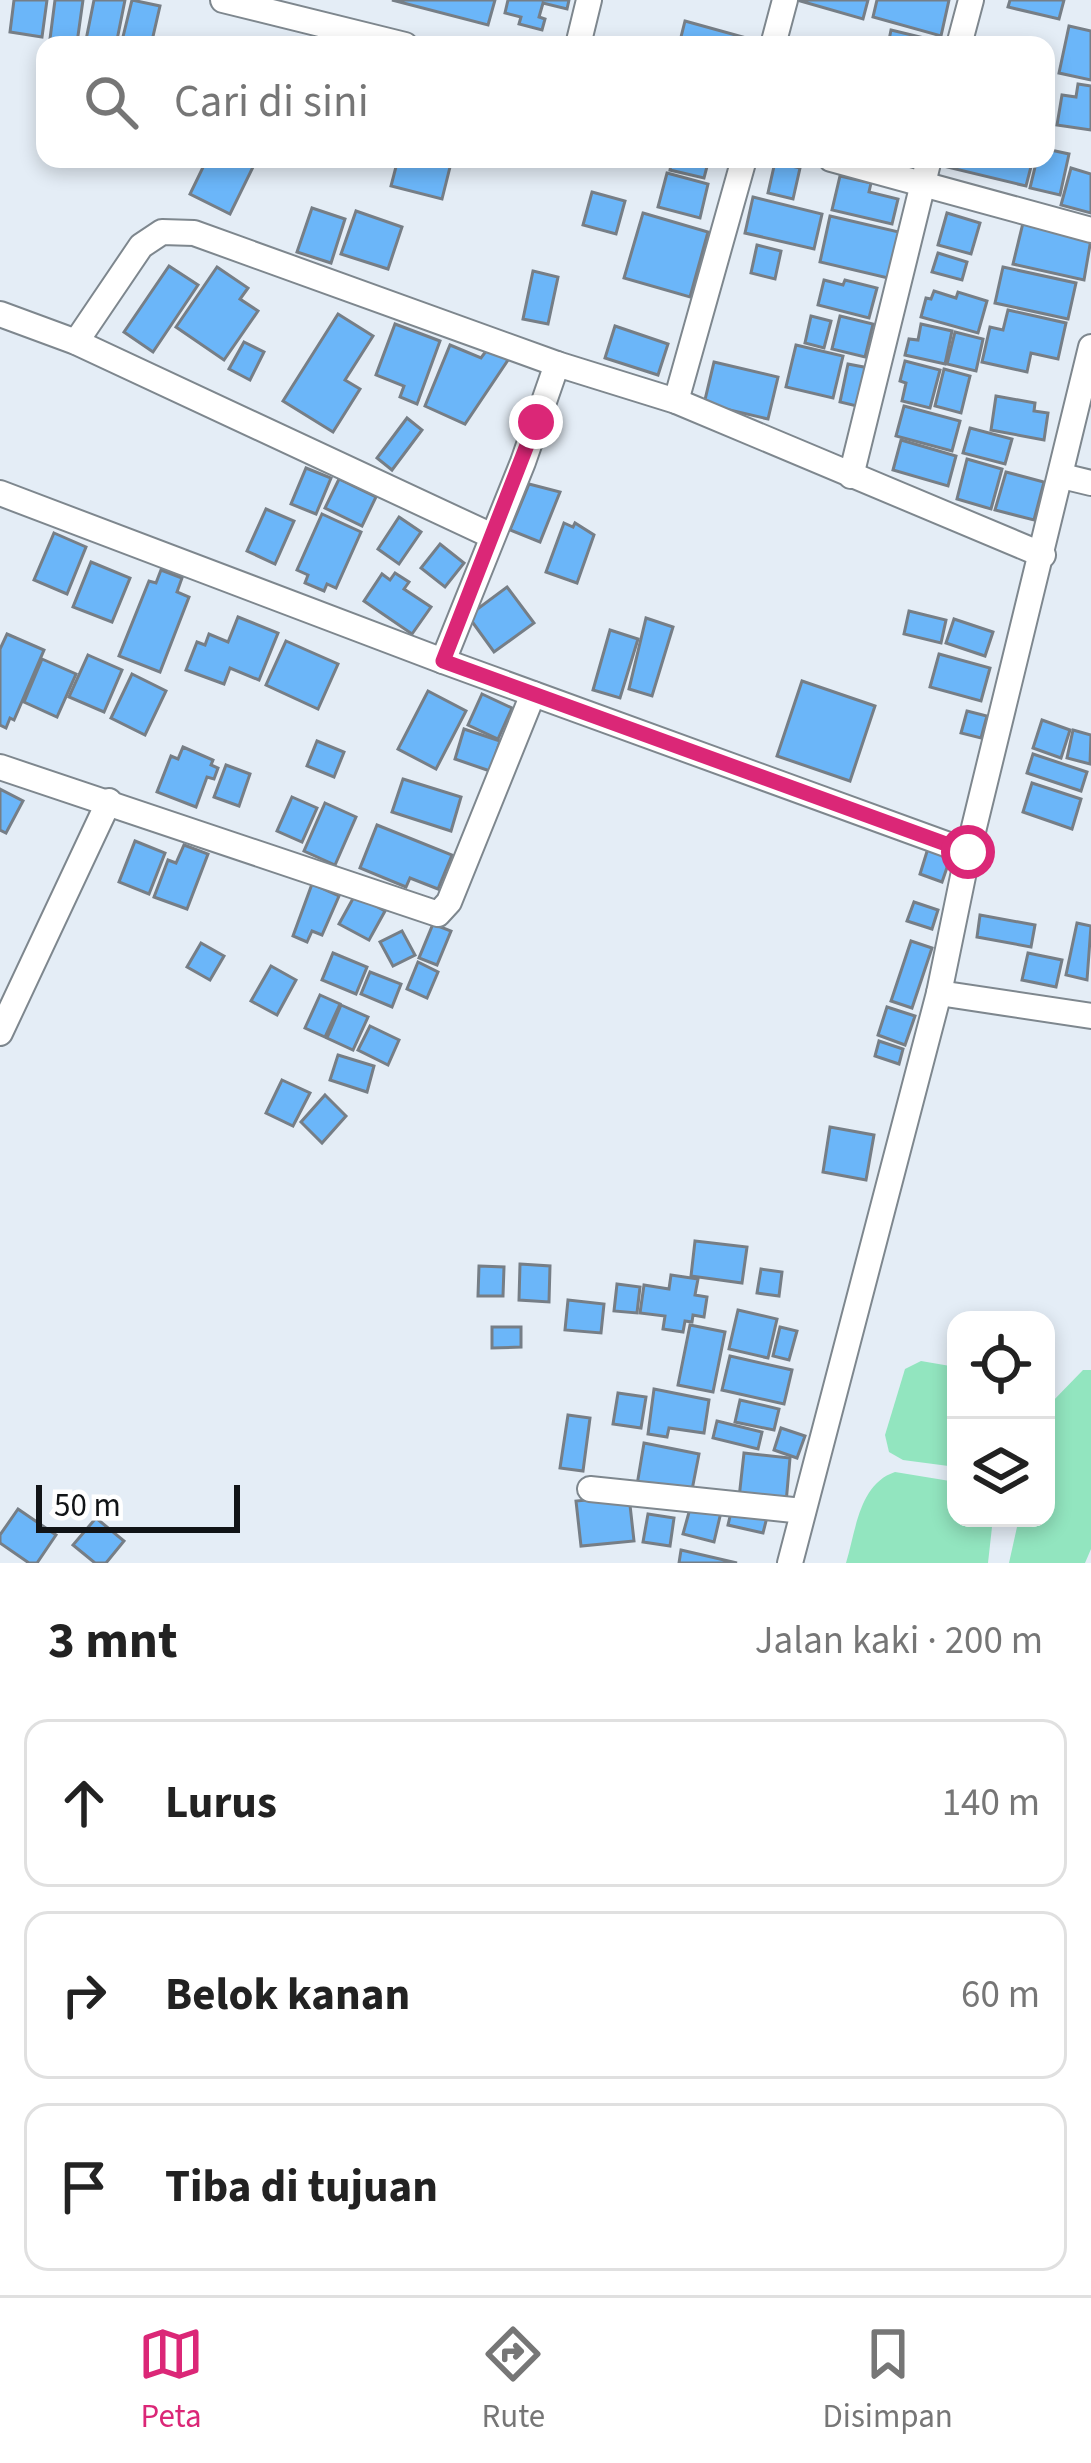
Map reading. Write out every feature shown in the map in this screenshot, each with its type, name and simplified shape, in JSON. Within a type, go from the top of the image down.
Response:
[{"type":"street","points":[[223,0],[369,36]]},
{"type":"street","points":[[580,36],[590,0]]},
{"type":"street","points":[[775,36],[784,0]]},
{"type":"street","points":[[961,36],[971,0]]},
{"type":"street","points":[[676,401],[741,168]]},
{"type":"street","points":[[864,168],[1091,230]]},
{"type":"street","points":[[851,476],[926,168]]},
{"type":"street","points":[[76,342],[141,246],[163,232],[194,233],[556,364],[676,401],[1042,555]]},
{"type":"street","points":[[0,314],[76,342],[492,536]]},
{"type":"street","points":[[790,1563],[939,993],[968,852],[1091,347]]},
{"type":"street","points":[[443,661],[523,462],[556,364]]},
{"type":"street","points":[[1062,476],[1091,483]]},
{"type":"street","points":[[0,493],[968,852]]},
{"type":"street","points":[[0,767],[438,914],[448,902],[533,694]]},
{"type":"street","points":[[0,1033],[110,801]]},
{"type":"street","points":[[939,993],[1091,1016]]},
{"type":"street","points":[[590,1489],[803,1511]]},
{"type":"green space","points":[[921,1361],[947,1365],[947,1466],[903,1460],[889,1452],[885,1435],[905,1369]]},
{"type":"green space","points":[[1083,1370],[1091,1370],[1091,1549],[1085,1563],[1009,1563],[1017,1527],[1055,1527],[1055,1399]]},
{"type":"green space","points":[[895,1472],[947,1481],[947,1527],[992,1527],[988,1563],[846,1563],[866,1497]]},
{"type":"building","points":[[14,0],[47,0],[42,36],[10,32]]},
{"type":"building","points":[[55,0],[83,0],[78,36],[50,36]]},
{"type":"building","points":[[94,0],[125,0],[118,36],[87,36]]},
{"type":"building","points":[[132,0],[160,6],[153,36],[123,36]]},
{"type":"building","points":[[392,0],[495,0],[488,25]]},
{"type":"building","points":[[508,0],[569,0],[567,9],[543,3],[542,30],[519,24],[521,17],[505,13]]},
{"type":"building","points":[[797,0],[868,0],[863,19]]},
{"type":"building","points":[[877,0],[949,0],[941,36],[873,17]]},
{"type":"building","points":[[1010,0],[1064,0],[1059,19],[1008,7]]},
{"type":"building","points":[[685,21],[739,36],[681,36]]},
{"type":"building","points":[[1069,26],[1091,31],[1091,80],[1059,73]]},
{"type":"building","points":[[1078,84],[1091,86],[1091,130],[1057,125],[1062,95],[1076,97]]},
{"type":"building","points":[[1055,151],[1069,154],[1060,195],[1030,188],[1035,168],[1055,168]]},
{"type":"building","points":[[203,168],[253,168],[230,214],[190,194]]},
{"type":"building","points":[[396,168],[450,168],[442,199],[391,186]]},
{"type":"building","points":[[670,168],[707,168],[704,178]]},
{"type":"building","points":[[774,168],[800,168],[793,199],[768,193]]},
{"type":"building","points":[[951,168],[1031,168],[1026,186]]},
{"type":"building","points":[[1071,168],[1091,174],[1091,213],[1061,205]]},
{"type":"building","points":[[667,173],[708,184],[700,218],[658,207]]},
{"type":"building","points":[[840,176],[871,183],[869,192],[898,199],[892,224],[832,210]]},
{"type":"building","points":[[592,192],[625,201],[616,234],[583,225]]},
{"type":"building","points":[[753,197],[822,214],[814,249],[745,233]]},
{"type":"building","points":[[312,208],[345,219],[331,263],[297,252]]},
{"type":"building","points":[[356,211],[402,227],[388,269],[341,254]]},
{"type":"building","points":[[643,213],[708,232],[690,297],[624,278]]},
{"type":"building","points":[[947,213],[980,223],[971,254],[938,245]]},
{"type":"building","points":[[830,216],[899,232],[888,278],[820,262]]},
{"type":"building","points":[[1023,223],[1091,239],[1084,280],[1013,264]]},
{"type":"building","points":[[757,245],[781,251],[775,279],[751,273]]},
{"type":"building","points":[[938,253],[967,262],[962,280],[932,272]]},
{"type":"building","points":[[169,266],[198,285],[153,352],[124,332]]},
{"type":"building","points":[[217,267],[248,288],[240,299],[258,311],[224,360],[176,327]]},
{"type":"building","points":[[1003,267],[1076,283],[1068,319],[995,303]]},
{"type":"building","points":[[533,271],[558,277],[548,324],[523,319]]},
{"type":"building","points":[[824,280],[877,288],[869,318],[818,305]]},
{"type":"building","points":[[934,291],[987,301],[978,333],[921,317],[926,298],[931,299]]},
{"type":"building","points":[[1008,310],[1066,323],[1058,359],[1031,353],[1027,372],[982,362],[990,327],[1003,330]]},
{"type":"building","points":[[338,314],[373,336],[345,380],[360,389],[333,432],[283,401]]},
{"type":"building","points":[[811,316],[831,321],[824,348],[805,343]]},
{"type":"building","points":[[840,316],[873,324],[865,357],[832,349]]},
{"type":"building","points":[[395,324],[440,341],[417,404],[400,397],[404,386],[376,375]]},
{"type":"building","points":[[921,324],[952,331],[945,364],[905,355],[909,339],[918,340]]},
{"type":"building","points":[[615,326],[668,344],[658,375],[605,358]]},
{"type":"building","points":[[955,332],[983,339],[976,371],[947,364]]},
{"type":"building","points":[[244,342],[264,352],[250,380],[229,369]]},
{"type":"building","points":[[450,345],[481,358],[489,347],[508,360],[465,424],[425,406]]},
{"type":"building","points":[[796,345],[843,356],[833,398],[786,387]]},
{"type":"building","points":[[905,361],[940,370],[930,408],[902,401]]},
{"type":"building","points":[[714,362],[778,377],[768,419],[704,404]]},
{"type":"building","points":[[848,364],[874,369],[865,408],[840,402]]},
{"type":"building","points":[[944,369],[970,376],[961,413],[935,406]]},
{"type":"building","points":[[996,396],[1035,403],[1034,411],[1048,413],[1044,440],[991,430]]},
{"type":"building","points":[[904,406],[960,421],[952,451],[896,436]]},
{"type":"building","points":[[407,418],[422,430],[392,470],[377,458]]},
{"type":"building","points":[[970,428],[1012,439],[1005,464],[963,453]]},
{"type":"building","points":[[901,440],[956,456],[948,486],[893,470]]},
{"type":"building","points":[[967,459],[1002,469],[991,509],[957,499]]},
{"type":"building","points":[[306,468],[331,478],[316,514],[291,504]]},
{"type":"building","points":[[1006,472],[1044,482],[1034,520],[995,510]]},
{"type":"building","points":[[339,479],[376,497],[362,526],[325,508]]},
{"type":"building","points":[[529,484],[560,492],[540,542],[510,530]]},
{"type":"building","points":[[266,509],[294,521],[275,564],[247,551]]},
{"type":"building","points":[[322,514],[361,532],[336,588],[327,584],[324,591],[305,583],[308,575],[297,570]]},
{"type":"building","points":[[399,517],[421,532],[399,564],[378,549]]},
{"type":"building","points":[[564,523],[573,527],[575,523],[594,535],[577,583],[546,572]]},
{"type":"building","points":[[54,533],[86,547],[67,594],[34,580]]},
{"type":"building","points":[[440,544],[464,563],[445,587],[421,568]]},
{"type":"building","points":[[91,562],[130,578],[112,622],[73,607]]},
{"type":"building","points":[[161,570],[182,578],[177,592],[189,597],[160,672],[119,656],[149,581],[156,583]]},
{"type":"building","points":[[395,573],[409,582],[404,589],[431,607],[412,634],[364,601],[382,574],[390,580]]},
{"type":"building","points":[[507,587],[534,623],[494,652],[468,616]]},
{"type":"building","points":[[909,611],[946,620],[941,643],[904,634]]},
{"type":"building","points":[[238,617],[278,633],[259,680],[230,668],[224,684],[186,670],[197,642],[205,645],[209,634],[228,642]]},
{"type":"building","points":[[646,618],[673,627],[652,696],[629,689]]},
{"type":"building","points":[[954,619],[993,632],[985,656],[946,643]]},
{"type":"building","points":[[610,630],[638,639],[620,698],[593,690]]},
{"type":"building","points":[[7,634],[44,650],[14,720],[10,718],[6,728],[0,725],[0,649]]},
{"type":"building","points":[[286,641],[338,664],[318,709],[266,685]]},
{"type":"building","points":[[939,654],[990,668],[981,701],[930,687]]},
{"type":"building","points":[[88,655],[122,670],[104,712],[69,697]]},
{"type":"building","points":[[42,659],[76,674],[57,717],[24,702]]},
{"type":"building","points":[[132,674],[166,691],[145,735],[111,718]]},
{"type":"building","points":[[802,681],[875,706],[850,781],[777,756]]},
{"type":"building","points":[[428,691],[466,711],[436,769],[398,749]]},
{"type":"building","points":[[482,694],[512,708],[498,739],[468,725]]},
{"type":"building","points":[[967,711],[987,716],[981,738],[961,733]]},
{"type":"building","points":[[1042,720],[1070,730],[1061,758],[1033,748]]},
{"type":"building","points":[[464,729],[500,741],[490,771],[455,759]]},
{"type":"building","points":[[1073,730],[1091,735],[1090,764],[1067,758]]},
{"type":"building","points":[[317,741],[344,752],[334,777],[307,766]]},
{"type":"building","points":[[183,747],[213,760],[211,765],[218,768],[214,779],[207,777],[196,807],[157,792],[171,756],[178,759]]},
{"type":"building","points":[[1033,754],[1087,772],[1081,791],[1027,773]]},
{"type":"building","points":[[226,765],[250,774],[239,806],[214,797]]},
{"type":"building","points":[[403,779],[461,797],[451,831],[392,812]]},
{"type":"building","points":[[1032,783],[1081,799],[1072,829],[1023,812]]},
{"type":"building","points":[[0,789],[23,801],[6,833],[0,830]]},
{"type":"building","points":[[292,797],[317,808],[302,842],[277,831]]},
{"type":"building","points":[[325,803],[356,817],[335,865],[304,851]]},
{"type":"building","points":[[377,825],[452,855],[438,889],[410,878],[406,887],[360,868]]},
{"type":"building","points":[[135,841],[165,853],[149,894],[119,882]]},
{"type":"building","points":[[184,845],[208,854],[187,909],[154,897],[168,860],[176,863]]},
{"type":"building","points":[[929,845],[952,853],[942,882],[920,874]]},
{"type":"building","points":[[312,884],[339,896],[322,935],[312,931],[307,942],[293,936]]},
{"type":"building","points":[[355,895],[385,911],[369,940],[339,924]]},
{"type":"building","points":[[914,902],[938,910],[932,929],[907,921]]},
{"type":"building","points":[[980,915],[1035,925],[1031,947],[977,937]]},
{"type":"building","points":[[1077,923],[1091,926],[1087,980],[1066,975]]},
{"type":"building","points":[[433,924],[451,931],[437,965],[419,958]]},
{"type":"building","points":[[402,931],[415,955],[393,966],[380,942]]},
{"type":"building","points":[[911,941],[932,948],[912,1008],[891,1001]]},
{"type":"building","points":[[201,943],[224,956],[210,980],[187,967]]},
{"type":"building","points":[[333,953],[367,967],[356,994],[322,980]]},
{"type":"building","points":[[1028,953],[1062,960],[1056,987],[1022,980]]},
{"type":"building","points":[[418,962],[438,972],[427,998],[407,989]]},
{"type":"building","points":[[271,966],[296,980],[277,1015],[251,1001]]},
{"type":"building","points":[[370,972],[401,984],[392,1007],[361,994]]},
{"type":"building","points":[[320,995],[340,1004],[325,1037],[305,1028]]},
{"type":"building","points":[[341,1005],[368,1017],[353,1050],[327,1038]]},
{"type":"building","points":[[887,1007],[915,1016],[905,1045],[878,1035]]},
{"type":"building","points":[[370,1026],[399,1040],[388,1065],[358,1050]]},
{"type":"building","points":[[879,1041],[903,1049],[899,1064],[875,1056]]},
{"type":"building","points":[[338,1055],[374,1066],[367,1092],[330,1080]]},
{"type":"building","points":[[282,1080],[310,1093],[293,1126],[266,1113]]},
{"type":"building","points":[[325,1095],[346,1116],[322,1143],[301,1122]]},
{"type":"building","points":[[830,1127],[874,1135],[866,1180],[823,1172]]},
{"type":"building","points":[[695,1241],[747,1247],[742,1283],[691,1276]]},
{"type":"building","points":[[520,1264],[550,1266],[549,1302],[519,1300]]},
{"type":"building","points":[[479,1266],[504,1267],[503,1296],[478,1296]]},
{"type":"building","points":[[761,1269],[782,1272],[779,1296],[757,1293]]},
{"type":"building","points":[[671,1275],[698,1279],[695,1295],[707,1297],[704,1317],[693,1315],[692,1322],[685,1321],[683,1332],[663,1329],[665,1316],[640,1313],[644,1285],[669,1289]]},
{"type":"building","points":[[617,1284],[640,1287],[637,1313],[614,1311]]},
{"type":"building","points":[[568,1300],[604,1304],[601,1333],[565,1330]]},
{"type":"building","points":[[738,1310],[777,1319],[768,1358],[729,1349]]},
{"type":"building","points":[[690,1325],[725,1332],[713,1392],[678,1385]]},
{"type":"building","points":[[492,1327],[521,1327],[521,1347],[492,1348]]},
{"type":"building","points":[[780,1327],[797,1331],[789,1360],[773,1356]]},
{"type":"building","points":[[730,1356],[792,1370],[784,1404],[722,1390]]},
{"type":"building","points":[[654,1389],[709,1400],[704,1433],[669,1428],[667,1437],[648,1434]]},
{"type":"building","points":[[618,1393],[646,1397],[641,1428],[613,1424]]},
{"type":"building","points":[[740,1400],[779,1409],[774,1430],[735,1422]]},
{"type":"building","points":[[568,1415],[590,1418],[583,1471],[560,1468]]},
{"type":"building","points":[[717,1421],[762,1432],[758,1449],[713,1438]]},
{"type":"building","points":[[781,1428],[805,1436],[797,1458],[774,1450]]},
{"type":"building","points":[[644,1443],[699,1454],[691,1495],[637,1485]]},
{"type":"building","points":[[744,1453],[790,1458],[786,1503],[739,1498]]},
{"type":"building","points":[[629,1496],[634,1541],[581,1546],[576,1501]]},
{"type":"building","points":[[691,1505],[721,1512],[714,1542],[683,1534]]},
{"type":"building","points":[[732,1508],[767,1517],[763,1533],[728,1525]]},
{"type":"building","points":[[18,1509],[56,1535],[37,1563],[29,1563],[0,1543],[0,1535]]},
{"type":"building","points":[[648,1514],[674,1518],[670,1546],[643,1542]]},
{"type":"building","points":[[96,1518],[124,1541],[106,1563],[95,1563],[73,1545]]},
{"type":"building","points":[[681,1550],[737,1563],[679,1563]]},
{"type":"route","points":[[536,422],[443,661],[968,852]]}]
